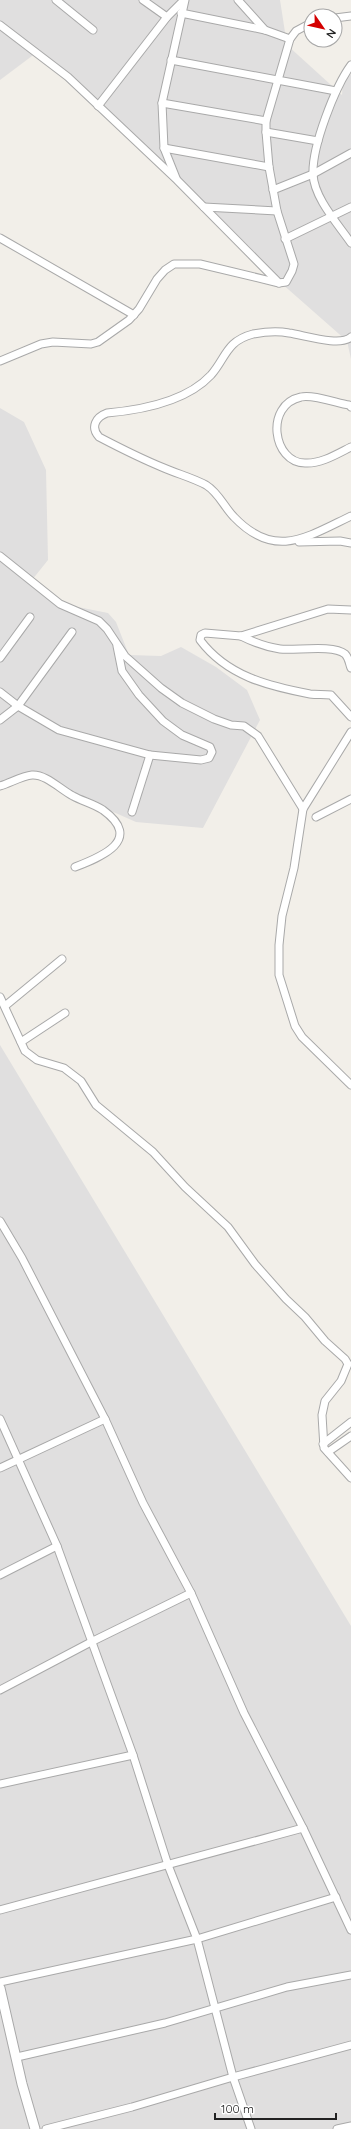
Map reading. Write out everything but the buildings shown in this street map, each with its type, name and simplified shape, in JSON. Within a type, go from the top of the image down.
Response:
[{"type":"street","points":[[56,0],[93,30]]},
{"type":"street","points":[[143,0],[166,17]]},
{"type":"street","points":[[98,106],[166,17],[184,0]]},
{"type":"street","points":[[177,180],[164,148],[162,103],[184,0]]},
{"type":"street","points":[[238,0],[265,30]]},
{"type":"street","points":[[181,13],[265,30],[290,39]]},
{"type":"street","points":[[0,25],[68,77],[177,180],[279,283]]},
{"type":"street","points":[[0,362],[41,344],[52,342],[91,344],[98,342],[134,315],[157,279],[165,270],[174,264],[200,264],[279,283],[286,282],[294,264],[277,211],[269,166],[266,121],[290,39],[296,31],[303,27]]},
{"type":"street","points":[[171,60],[336,91]]},
{"type":"street","points":[[351,65],[336,91],[318,141],[313,174],[317,189],[331,217],[351,243]]},
{"type":"street","points":[[162,103],[266,121]]},
{"type":"street","points":[[266,132],[318,141]]},
{"type":"street","points":[[164,148],[269,166]]},
{"type":"street","points":[[273,190],[313,174],[351,153]]},
{"type":"street","points":[[285,239],[351,207]]},
{"type":"street","points":[[204,208],[277,211]]},
{"type":"street","points":[[0,238],[134,315]]},
{"type":"street","points":[[351,337],[347,341],[336,341],[288,332],[252,334],[231,345],[210,376],[199,385],[150,408],[100,416],[94,426],[95,433],[99,437],[163,468],[207,486],[216,492],[231,514],[242,526],[268,540],[290,542],[340,541],[351,543]]},
{"type":"street","points":[[351,407],[349,405],[301,397],[283,406],[276,421],[276,430],[279,442],[288,456],[303,463],[320,461],[351,447]]},
{"type":"street","points":[[290,542],[304,538],[351,516]]},
{"type":"street","points":[[0,556],[60,604],[99,621],[107,629],[117,646],[161,688],[182,703],[214,719],[231,725],[244,726],[258,736],[303,809]]},
{"type":"street","points":[[241,636],[328,609],[351,610]]},
{"type":"street","points":[[0,658],[30,617]]},
{"type":"street","points":[[0,720],[18,706],[72,632]]},
{"type":"street","points":[[351,668],[348,658],[342,652],[306,647],[281,649],[241,636],[205,633],[201,635],[200,640],[215,657],[248,678],[268,686],[312,694],[331,695],[351,716]]},
{"type":"street","points":[[0,692],[18,706],[59,730],[150,755],[205,760],[210,756],[212,749],[182,735],[163,721],[139,694],[122,672],[117,646]]},
{"type":"street","points":[[351,732],[303,809],[294,868],[282,916],[279,945],[279,976],[295,1026],[302,1037],[351,1086]]},
{"type":"street","points":[[132,812],[150,755]]},
{"type":"street","points":[[0,786],[32,775],[39,776],[73,796],[102,809],[115,820],[120,831],[118,841],[111,850],[105,855],[75,867]]},
{"type":"street","points":[[316,818],[351,799]]},
{"type":"street","points":[[5,1006],[62,959]]},
{"type":"street","points":[[0,997],[21,1042],[31,1056],[64,1068],[81,1081],[96,1105],[153,1152],[185,1187],[228,1227],[255,1264],[286,1299],[305,1317],[325,1341],[345,1359],[348,1364],[344,1375],[325,1401],[322,1415],[323,1444],[328,1452],[351,1478]]},
{"type":"street","points":[[21,1042],[65,1013]]},
{"type":"street","points":[[0,1221],[22,1258],[105,1419],[143,1503],[191,1593],[244,1713],[303,1828],[351,1930]]},
{"type":"street","points":[[0,1419],[57,1546],[133,1755],[168,1865],[197,1939],[233,2076],[251,2129]]},
{"type":"street","points":[[0,1468],[105,1419]]},
{"type":"street","points":[[323,1444],[351,1422]]},
{"type":"street","points":[[328,1452],[351,1436]]},
{"type":"street","points":[[0,1575],[57,1546]]},
{"type":"street","points":[[0,1690],[91,1642],[191,1593]]},
{"type":"street","points":[[0,1784],[133,1755]]},
{"type":"street","points":[[0,1910],[303,1828]]},
{"type":"street","points":[[0,1982],[197,1939],[336,1897]]},
{"type":"street","points":[[17,2057],[165,2023],[287,1986],[351,1975]]},
{"type":"street","points":[[0,1988],[22,2084],[35,2129]]},
{"type":"street","points":[[46,2129],[132,2107],[233,2076],[351,2045]]},
{"type":"street","points":[[337,2129],[351,2126]]},
{"type":"shaded area","points":[[0,0],[280,0],[287,45],[342,95],[343,80],[351,74],[351,359],[347,341],[272,275],[36,53],[0,80]]},
{"type":"shaded area","points":[[0,408],[24,422],[46,470],[48,560],[32,580],[63,604],[108,613],[116,622],[129,655],[161,656],[181,647],[216,667],[247,690],[260,720],[203,828],[136,822],[34,777],[0,788]]},
{"type":"shaded area","points":[[0,1045],[351,1626],[351,2129],[0,2129]]}]
